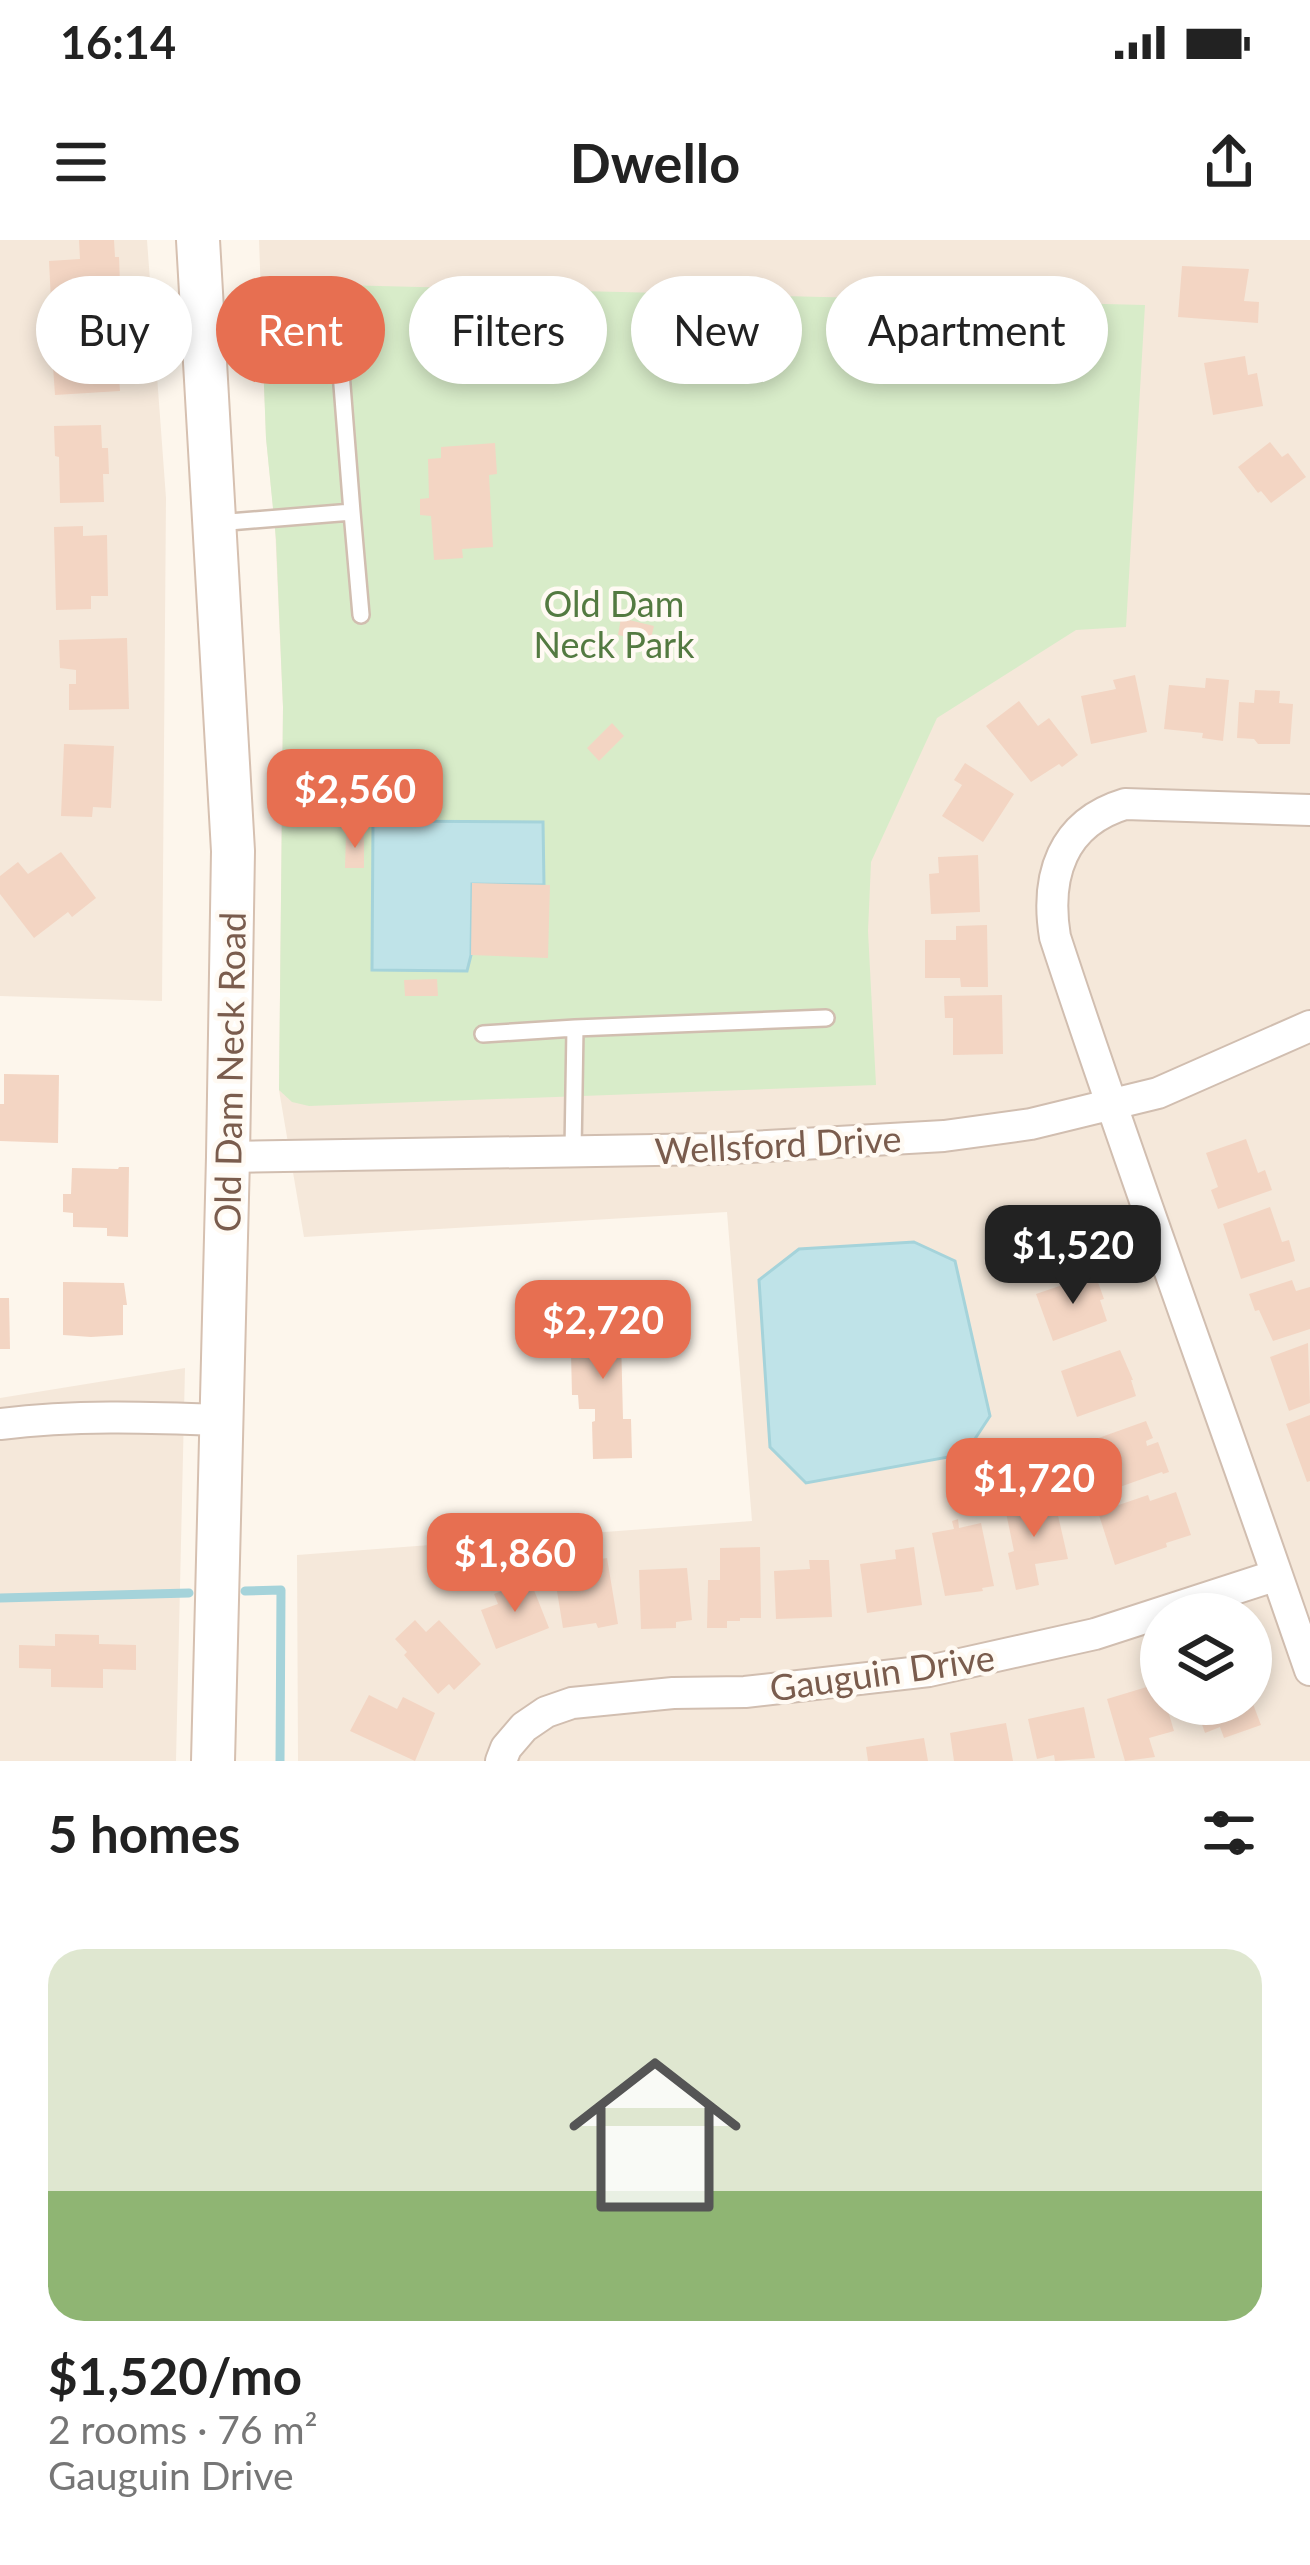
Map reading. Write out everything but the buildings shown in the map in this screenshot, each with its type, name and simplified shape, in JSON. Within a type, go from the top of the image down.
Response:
[{"type":"street","name":"Old Dam Neck Road","points":[[198,240],[232,851],[213,1761]]},
{"type":"street","points":[[1310,810],[1125,804],[1102,811],[1079,828],[1062,855],[1051,913],[1111,1106],[1310,1670]]},
{"type":"street","name":"Wellsford Drive","points":[[228,1157],[714,1148],[944,1136],[1031,1124],[1158,1093],[1310,1026]]},
{"type":"street","points":[[0,1424],[117,1415],[221,1420]]},
{"type":"street","name":"Gauguin Drive","points":[[501,1761],[524,1727],[572,1703],[673,1693],[746,1692],[928,1671],[1095,1634],[1276,1576]]},
{"type":"lane","points":[[342,384],[361,615]]},
{"type":"lane","points":[[214,523],[352,512]]},
{"type":"lane","points":[[483,1034],[826,1018]]},
{"type":"lane","points":[[573,1151],[575,1028]]},
{"type":"shaded area","points":[[0,240],[147,240],[150,276],[36,276],[36,384],[158,384],[166,498],[162,1001],[0,996]]},
{"type":"shaded area","points":[[259,240],[1310,240],[1310,1761],[298,1761],[297,1555],[752,1521],[727,1212],[304,1237],[279,1090],[283,707],[264,384],[385,384],[385,276],[260,276]]},
{"type":"shaded area","points":[[185,1368],[176,1761],[0,1761],[0,1398]]},
{"type":"green space","name":"Old Dam Neck Park","points":[[385,286],[409,287],[409,384],[607,384],[607,292],[631,292],[631,384],[802,384],[802,296],[826,297],[826,384],[1108,384],[1108,304],[1145,305],[1126,627],[1076,630],[937,718],[871,862],[868,931],[876,1085],[309,1106],[292,1102],[279,1090],[283,707],[276,539],[264,384],[385,384]]},
{"type":"water","points":[[373,821],[543,822],[544,885],[472,884],[467,971],[372,970]]},
{"type":"water","points":[[914,1242],[955,1261],[990,1416],[965,1454],[806,1483],[770,1447],[759,1280],[799,1249]]},
{"type":"waterway","points":[[245,1591],[281,1590],[280,1761]]},
{"type":"waterway","points":[[0,1598],[189,1593]]}]
